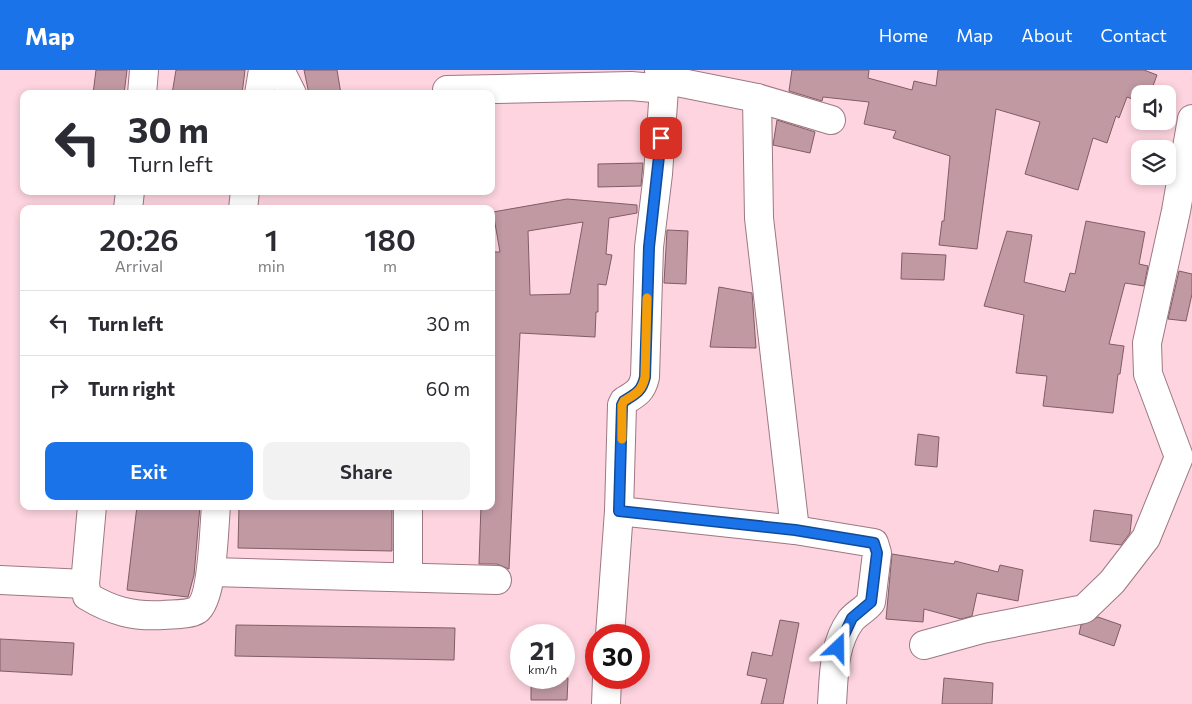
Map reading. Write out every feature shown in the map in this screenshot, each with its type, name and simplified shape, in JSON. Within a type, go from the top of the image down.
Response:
[{"type":"street","points":[[142,90],[144,70]]},
{"type":"street","points":[[260,90],[263,70]]},
{"type":"street","points":[[280,70],[290,90]]},
{"type":"street","points":[[611,624],[619,511],[622,405],[624,401],[643,387],[645,377],[649,247],[658,174],[662,79]]},
{"type":"street","points":[[447,90],[630,86],[662,79],[757,98],[831,120]]},
{"type":"street","points":[[757,98],[759,218],[795,530]]},
{"type":"street","points":[[924,645],[982,630],[1084,608],[1112,582],[1146,538],[1186,458],[1148,374],[1147,343],[1184,214],[1192,119]]},
{"type":"street","points":[[92,510],[85,584],[87,596],[106,607],[120,612],[144,616],[188,612],[196,610],[201,605],[211,572],[216,510]]},
{"type":"street","points":[[408,510],[408,576]]},
{"type":"street","points":[[619,511],[795,530],[874,543],[876,547],[871,602],[852,618],[841,638],[835,659],[832,704]]},
{"type":"street","points":[[211,572],[408,576],[497,580]]},
{"type":"street","points":[[0,580],[85,584]]},
{"type":"street","points":[[606,704],[607,689]]},
{"type":"building","points":[[96,70],[127,70],[124,90],[94,90]]},
{"type":"building","points":[[176,70],[245,70],[242,90],[173,90]]},
{"type":"building","points":[[304,70],[337,70],[340,90],[308,90]]},
{"type":"building","points":[[792,70],[869,70],[868,78],[912,90],[914,81],[936,86],[938,70],[1144,70],[1157,75],[1153,85],[1131,85],[1131,99],[1127,97],[1119,118],[1116,116],[1107,143],[1093,138],[1078,190],[1025,174],[1040,122],[996,109],[977,249],[939,245],[942,221],[944,221],[950,156],[893,138],[896,131],[864,124],[869,102],[823,97],[822,101],[789,91]]},
{"type":"building","points":[[777,120],[815,132],[810,153],[773,145]]},
{"type":"building","points":[[643,163],[641,186],[598,187],[598,164]]},
{"type":"building","points":[[567,199],[637,205],[637,213],[609,218],[606,254],[612,255],[606,285],[598,284],[598,312],[596,312],[595,337],[520,333],[509,569],[497,564],[479,564],[481,510],[495,510],[495,252],[500,252],[495,212]],"holes":[[[583,222],[570,294],[530,295],[528,231]]]},
{"type":"building","points":[[1086,221],[1145,232],[1139,264],[1148,266],[1144,286],[1125,283],[1109,344],[1124,346],[1113,413],[1043,406],[1047,376],[1016,373],[1024,315],[984,306],[1007,231],[1032,235],[1024,282],[1065,292],[1070,273],[1075,274]]},
{"type":"building","points":[[667,230],[688,231],[686,284],[664,283]]},
{"type":"building","points":[[902,253],[946,255],[944,280],[901,279]]},
{"type":"building","points":[[1179,271],[1192,274],[1192,294],[1186,321],[1168,319]]},
{"type":"building","points":[[719,287],[752,293],[756,348],[710,347]]},
{"type":"building","points":[[918,434],[939,437],[937,467],[915,465]]},
{"type":"building","points":[[137,510],[200,510],[194,575],[188,597],[127,590]]},
{"type":"building","points":[[239,510],[392,510],[392,551],[238,548]]},
{"type":"building","points":[[1094,510],[1132,515],[1130,533],[1121,545],[1090,541]]},
{"type":"building","points":[[892,554],[954,564],[955,561],[998,572],[1000,565],[1023,570],[1018,601],[977,593],[972,616],[961,619],[924,609],[923,622],[886,619]]},
{"type":"building","points":[[1098,617],[1121,625],[1114,646],[1079,634],[1081,625]]},
{"type":"building","points":[[780,620],[799,623],[783,704],[761,704],[767,679],[747,675],[752,652],[772,656]]},
{"type":"building","points":[[236,625],[455,628],[454,660],[235,656]]},
{"type":"building","points":[[0,639],[74,643],[72,675],[0,671]]},
{"type":"building","points":[[944,678],[993,683],[992,704],[942,704]]},
{"type":"building","points":[[531,689],[568,689],[567,700],[531,700]]},
{"type":"slow traffic","points":[[622,439],[622,405],[624,401],[643,387],[645,377],[647,298]]},
{"type":"route","points":[[661,138],[649,247],[645,377],[643,387],[624,401],[622,405],[619,511],[795,530],[874,543],[877,553],[871,602],[867,608],[852,618],[841,638],[838,648]]}]
